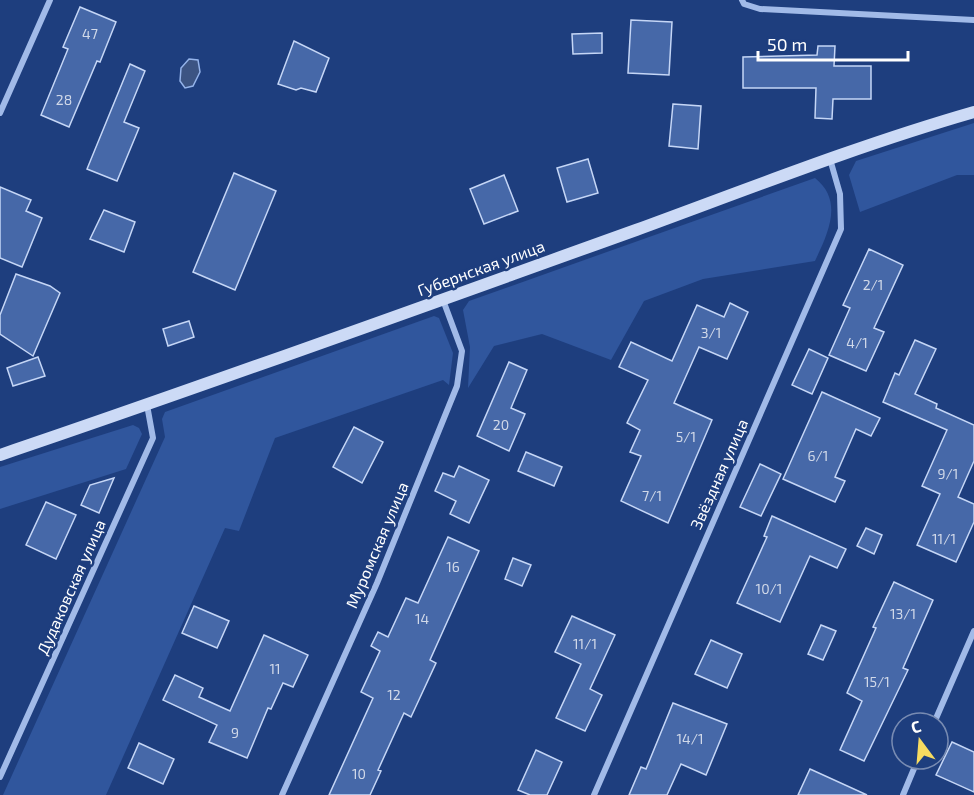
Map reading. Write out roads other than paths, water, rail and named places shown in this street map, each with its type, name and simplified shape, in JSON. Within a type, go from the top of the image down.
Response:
[{"type":"street","points":[[0,113],[50,0]]},
{"type":"street","points":[[742,0],[744,4],[760,9],[974,20]]},
{"type":"street","name":"Губернская улица","points":[[0,455],[147,405],[884,139],[974,112]]},
{"type":"street","name":"Звёздная улица","points":[[594,795],[841,229],[840,194],[830,159]]},
{"type":"street","name":"Муромская улица","points":[[282,795],[377,584],[457,386],[462,351],[443,299]]},
{"type":"street","name":"Дудаковская улица","points":[[0,777],[153,438],[147,405]]},
{"type":"street","points":[[939,711],[974,631]]},
{"type":"street","points":[[903,795],[913,771]]}]
